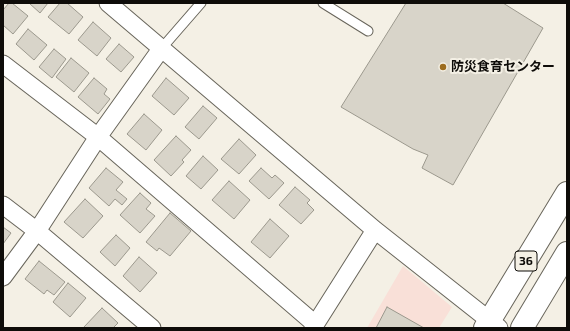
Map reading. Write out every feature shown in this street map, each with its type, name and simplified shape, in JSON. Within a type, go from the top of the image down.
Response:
[{"type":"highway","name":"36","points":[[491,326],[567,193]]},
{"type":"highway","name":"36","points":[[522,328],[567,253]]},
{"type":"street","points":[[108,3],[375,230],[491,326]]},
{"type":"street","points":[[3,277],[37,231],[98,137],[162,49]]},
{"type":"street","points":[[3,64],[98,137],[314,326],[375,230]]},
{"type":"street","points":[[3,205],[37,231],[152,328]]},
{"type":"lane","points":[[162,49],[201,3]]},
{"type":"lane","points":[[322,3],[368,31]]},
{"type":"shaded area","points":[[403,266],[452,307],[439,328],[367,328]]},
{"type":"building","points":[[9,3],[12,3],[28,16],[13,34],[3,25],[3,10]]},
{"type":"building","points":[[29,3],[48,3],[40,13]]},
{"type":"building","points":[[60,3],[67,3],[83,17],[69,34],[48,17]]},
{"type":"building","name":"防災食育センター","points":[[406,3],[503,3],[543,28],[453,185],[422,168],[428,155],[413,149],[341,107]]},
{"type":"building","points":[[93,22],[111,38],[97,56],[78,40]]},
{"type":"building","points":[[28,29],[47,45],[34,60],[16,44]]},
{"type":"building","points":[[119,44],[134,57],[121,72],[106,59]]},
{"type":"building","points":[[54,49],[66,59],[52,78],[39,67]]},
{"type":"building","points":[[71,58],[89,73],[74,92],[56,77]]},
{"type":"building","points":[[94,78],[107,89],[104,94],[110,99],[98,114],[78,97]]},
{"type":"building","points":[[166,78],[189,98],[174,115],[152,96]]},
{"type":"building","points":[[203,106],[217,118],[199,139],[185,127]]},
{"type":"building","points":[[144,114],[162,130],[146,150],[127,134]]},
{"type":"building","points":[[176,136],[191,150],[182,160],[184,162],[171,176],[154,160]]},
{"type":"building","points":[[239,139],[256,155],[239,174],[221,159]]},
{"type":"building","points":[[203,156],[218,170],[201,189],[186,176]]},
{"type":"building","points":[[106,168],[123,182],[116,190],[127,199],[122,205],[115,199],[109,206],[89,188]]},
{"type":"building","points":[[261,168],[272,178],[275,175],[284,183],[269,199],[249,181]]},
{"type":"building","points":[[229,181],[250,200],[234,219],[212,200]]},
{"type":"building","points":[[295,187],[310,200],[307,203],[314,210],[301,224],[279,205]]},
{"type":"building","points":[[140,193],[151,203],[146,209],[155,216],[140,233],[120,215]]},
{"type":"building","points":[[85,199],[103,216],[83,238],[64,222]]},
{"type":"building","points":[[170,213],[191,231],[170,256],[159,248],[157,251],[146,242]]},
{"type":"building","points":[[270,219],[289,236],[270,258],[251,242]]},
{"type":"building","points":[[3,227],[11,233],[3,244]]},
{"type":"building","points":[[116,235],[130,248],[115,266],[100,252]]},
{"type":"building","points":[[139,257],[157,273],[140,292],[123,276]]},
{"type":"building","points":[[39,261],[65,282],[54,295],[47,290],[44,294],[25,279]]},
{"type":"building","points":[[68,283],[86,298],[70,317],[53,302]]},
{"type":"building","points":[[387,307],[424,328],[376,328]]},
{"type":"building","points":[[102,308],[118,323],[113,328],[84,327]]},
{"type":"place","name":"防災食育センター","points":[[443,67]]}]
